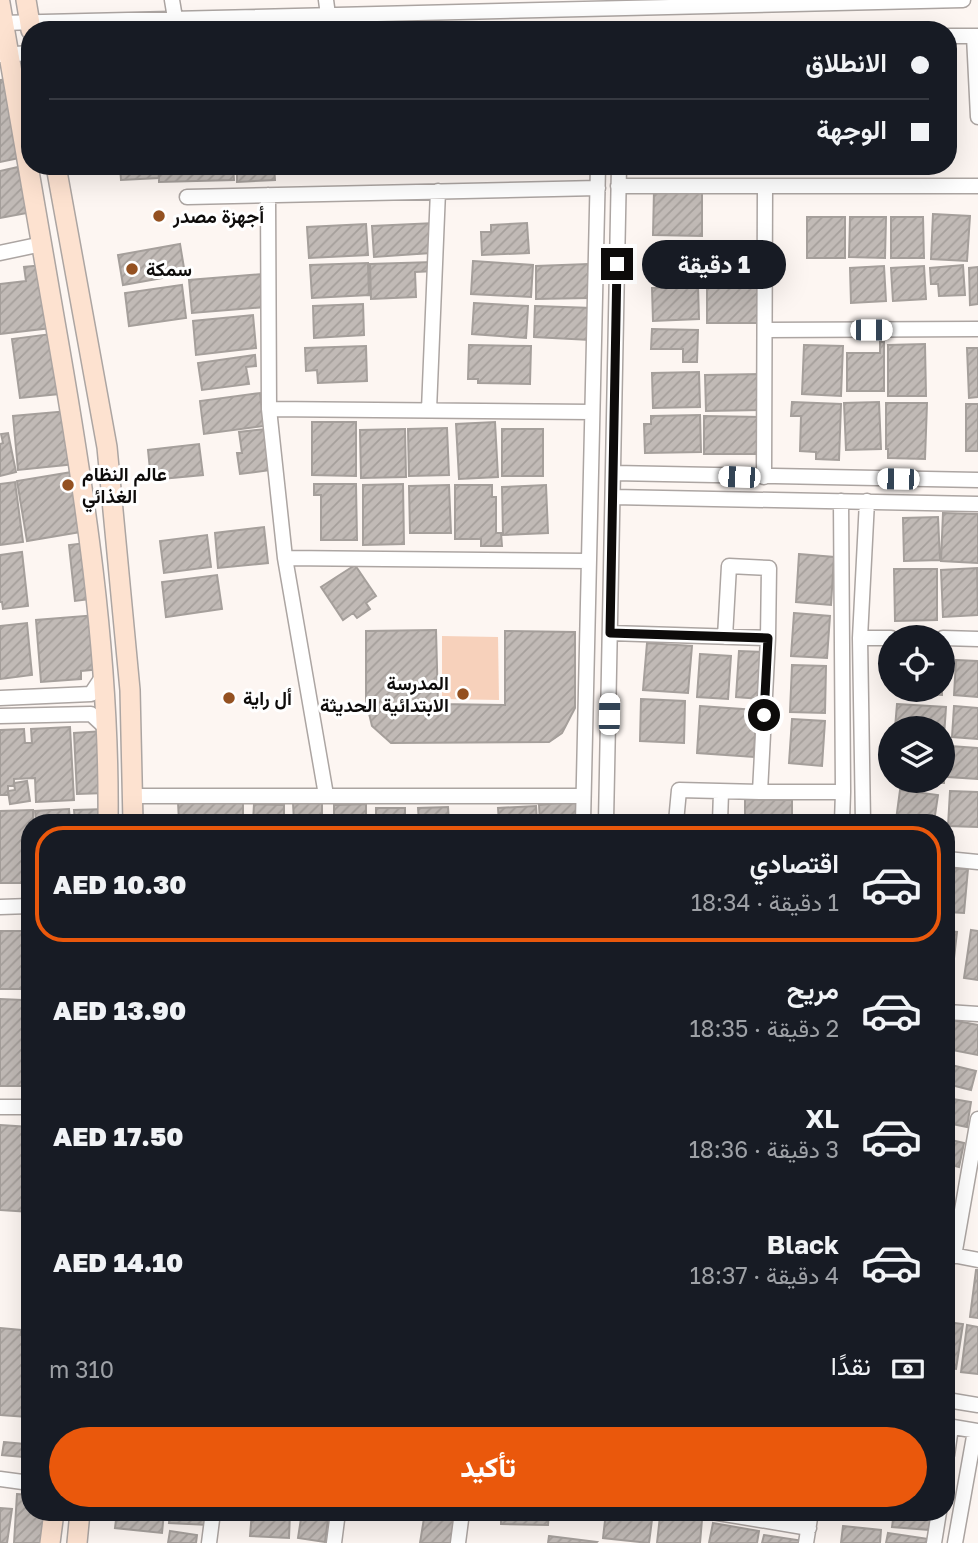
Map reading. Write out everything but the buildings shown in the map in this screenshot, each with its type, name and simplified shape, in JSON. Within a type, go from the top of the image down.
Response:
[{"type":"main road","points":[[26,0],[30,21]]},
{"type":"main road","points":[[1,16],[4,54],[21,139]]},
{"type":"main road","points":[[28,175],[77,447],[93,568],[103,676],[108,814]]},
{"type":"main road","points":[[58,175],[107,447],[130,690],[133,814]]},
{"type":"main road","points":[[50,1543],[53,1521]]},
{"type":"main road","points":[[77,1543],[79,1521]]},
{"type":"street","points":[[172,0],[175,18]]},
{"type":"street","points":[[121,21],[327,7],[963,0]]},
{"type":"street","points":[[1,16],[21,23]]},
{"type":"street","points":[[957,36],[976,36],[978,117]]},
{"type":"street","points":[[583,814],[598,175]]},
{"type":"street","points":[[606,814],[619,175]]},
{"type":"street","points":[[618,186],[978,186]]},
{"type":"street","points":[[764,477],[765,186]]},
{"type":"street","points":[[187,197],[598,188]]},
{"type":"street","points":[[429,410],[438,191]]},
{"type":"street","points":[[268,195],[269,409],[285,558],[326,795]]},
{"type":"street","points":[[0,253],[42,244]]},
{"type":"street","points":[[765,330],[978,329]]},
{"type":"street","points":[[269,409],[592,412]]},
{"type":"street","points":[[614,473],[978,480]]},
{"type":"street","points":[[613,497],[978,504]]},
{"type":"street","points":[[841,501],[843,814]]},
{"type":"street","points":[[863,814],[860,638],[867,501]]},
{"type":"street","points":[[285,558],[588,561]]},
{"type":"street","points":[[725,636],[729,566],[769,568],[760,792]]},
{"type":"street","points":[[610,633],[768,638]]},
{"type":"street","points":[[860,638],[878,638]]},
{"type":"street","points":[[955,638],[978,639]]},
{"type":"street","points":[[0,698],[91,694],[103,676]]},
{"type":"street","points":[[0,716],[90,714],[106,728]]},
{"type":"street","points":[[677,814],[679,790],[844,792]]},
{"type":"street","points":[[720,814],[721,792]]},
{"type":"street","points":[[132,796],[582,796]]},
{"type":"street","points":[[955,860],[978,862]]},
{"type":"street","points":[[0,907],[21,906]]},
{"type":"street","points":[[955,1013],[978,1014]]},
{"type":"street","points":[[0,1107],[21,1107]]},
{"type":"street","points":[[955,1235],[978,1119]]},
{"type":"street","points":[[955,1256],[978,1260]]},
{"type":"street","points":[[955,1401],[978,1405]]},
{"type":"street","points":[[955,1427],[977,1431],[958,1542]]},
{"type":"street","points":[[0,1479],[21,1482]]},
{"type":"street","points":[[209,1543],[212,1521]]},
{"type":"street","points":[[334,1543],[337,1521]]},
{"type":"street","points":[[458,1543],[461,1521]]},
{"type":"street","points":[[748,1521],[808,1536]]},
{"type":"street","points":[[934,1543],[938,1521]]},
{"type":"shaded area","points":[[442,636],[498,637],[499,700],[442,699]]},
{"type":"place","name":"أجهزة مصدر","points":[[159,216]]},
{"type":"place","name":"سمكة","points":[[132,269]]},
{"type":"place","name":"عالم النظام الغذائي","points":[[68,485]]},
{"type":"place","name":"المدرسة الابتدائية الحديثة","points":[[463,694]]},
{"type":"place","name":"أل راية","points":[[229,698]]},
{"type":"route","points":[[617,264],[610,633],[768,638],[764,715]]}]
